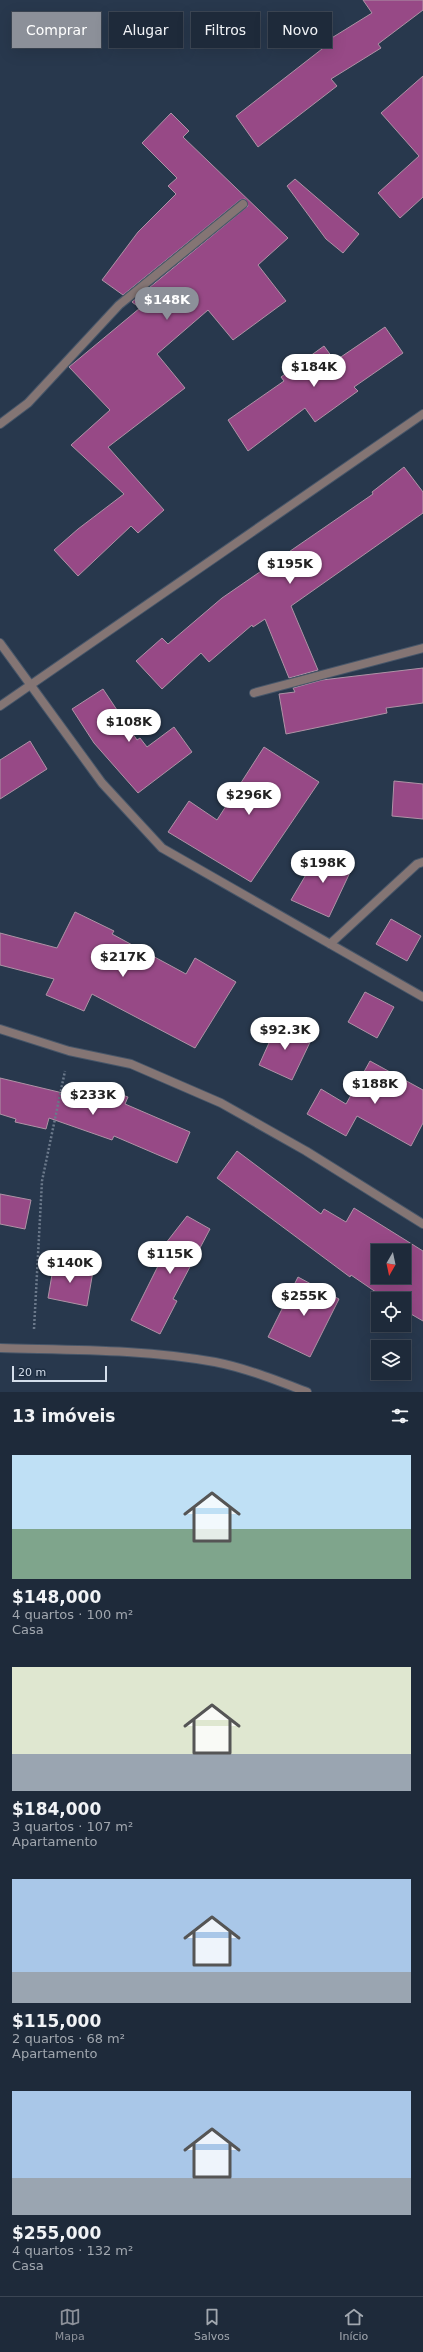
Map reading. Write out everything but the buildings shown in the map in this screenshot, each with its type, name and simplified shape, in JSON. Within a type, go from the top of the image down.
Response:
[{"type":"street","points":[[0,424],[28,403],[120,305],[243,204]]},
{"type":"street","points":[[0,706],[423,414]]},
{"type":"street","points":[[0,643],[102,783],[162,848],[423,997]]},
{"type":"street","points":[[254,693],[423,648]]},
{"type":"street","points":[[330,944],[417,864],[423,862]]},
{"type":"street","points":[[0,1029],[69,1051],[131,1064],[221,1104],[306,1151],[423,1224]]},
{"type":"street","points":[[0,1348],[135,1353],[215,1362],[277,1380],[307,1392]]},
{"type":"path","points":[[33,1349],[42,1181],[69,1051]]}]
